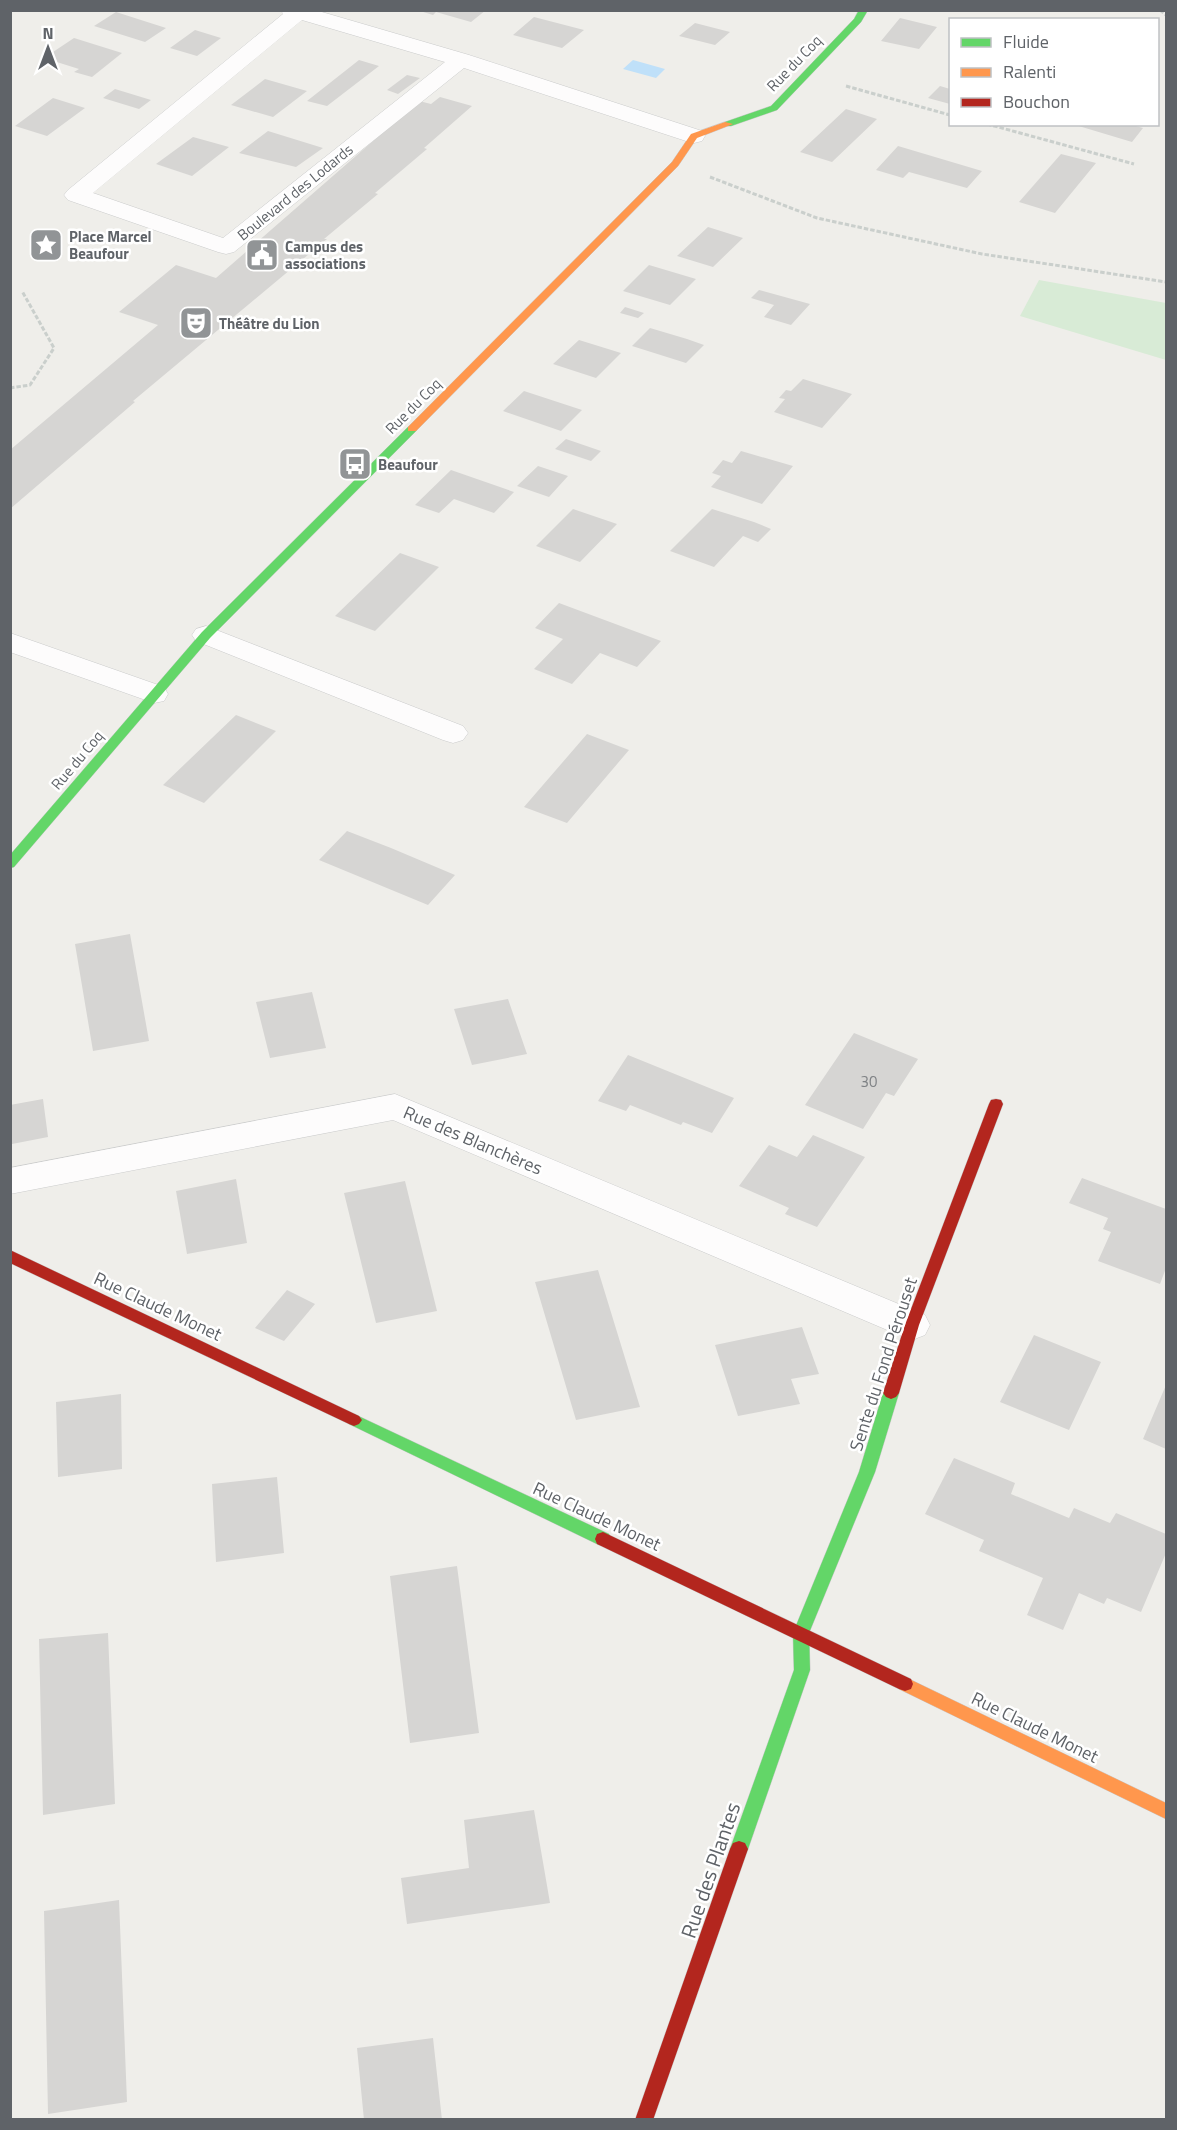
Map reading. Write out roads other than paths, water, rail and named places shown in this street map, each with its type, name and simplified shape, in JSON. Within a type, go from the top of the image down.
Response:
[{"type":"street","name":"Rue du Coq","points":[[10,864],[207,635],[583,259],[675,164],[694,136],[774,108],[858,20],[864,10]]},
{"type":"street","name":"Boulevard des Lodards","points":[[461,60],[225,247],[76,195],[294,12],[461,60],[694,136]]},
{"type":"street","points":[[207,635],[453,733]]},
{"type":"street","points":[[10,642],[154,694]]},
{"type":"street","name":"Sente du Fond Pérouset","points":[[801,1633],[867,1472],[912,1325],[996,1104]]},
{"type":"street","name":"Rue des Blanchères","points":[[10,1181],[395,1107],[912,1325]]},
{"type":"street","name":"Rue Claude Monet","points":[[10,1256],[801,1633],[1167,1811]]},
{"type":"street","name":"Rue des Plantes","points":[[644,2120],[802,1670],[801,1633]]},
{"type":"water","points":[[633,60],[665,69],[656,78],[623,69]]},
{"type":"place","name":"Place Marcel Beaufour","points":[[46,245]]},
{"type":"place","name":"Campus des associations","points":[[262,255]]},
{"type":"place","name":"Théâtre du Lion","points":[[196,323]]},
{"type":"place","name":"Beaufour","points":[[355,464]]}]
